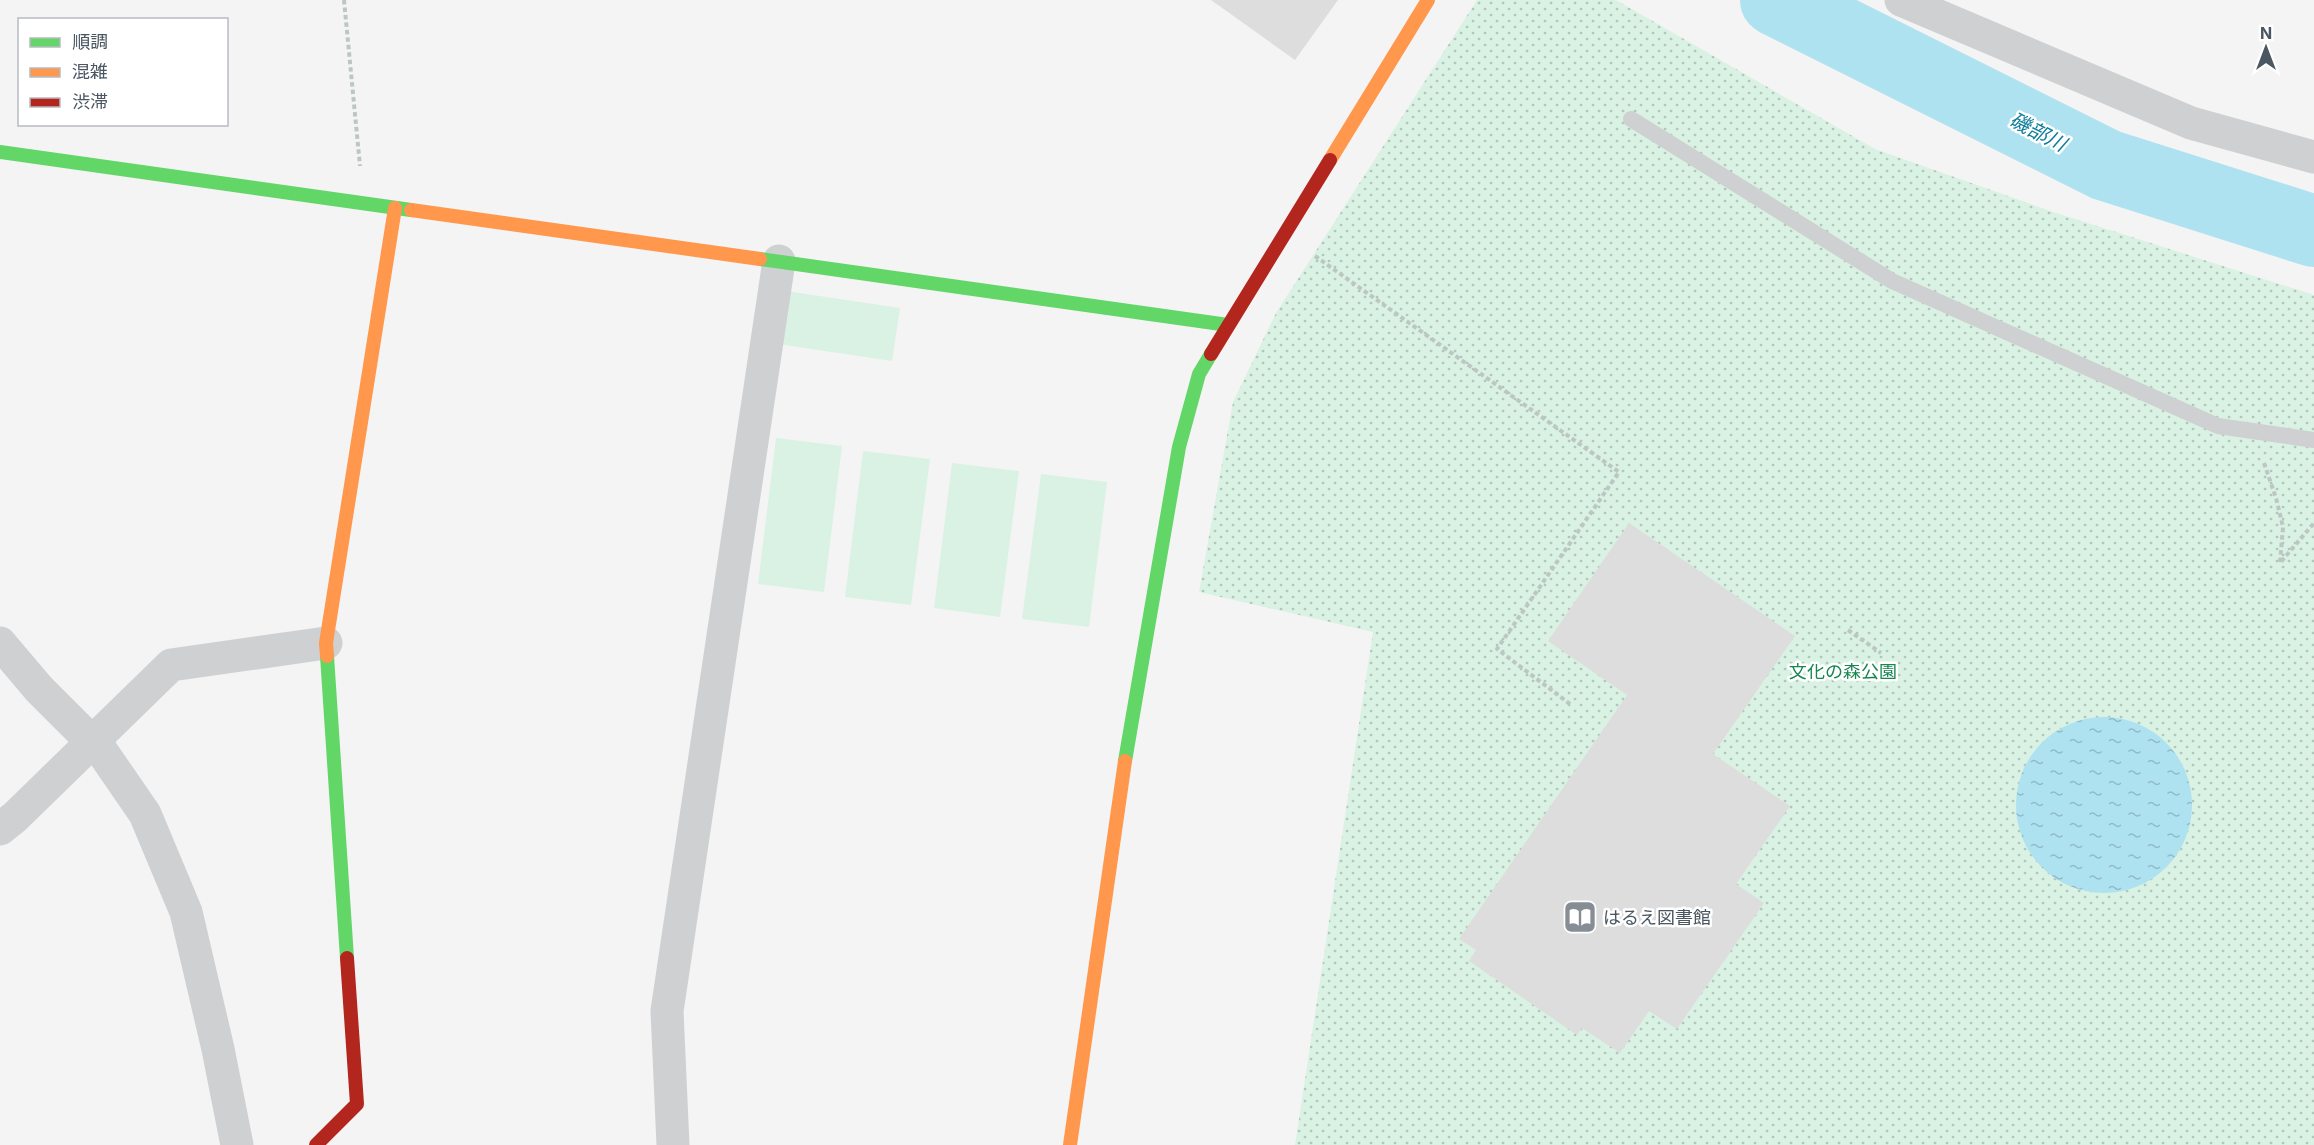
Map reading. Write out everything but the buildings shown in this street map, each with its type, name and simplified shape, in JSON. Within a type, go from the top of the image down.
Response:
[{"type":"street","points":[[1070,1145],[1126,758],[1179,447],[1198,374],[1428,0]]},
{"type":"street","points":[[1901,0],[2191,123],[2314,157]]},
{"type":"street","points":[[0,152],[1228,325]]},
{"type":"street","points":[[316,1145],[357,1104],[326,643],[395,208]]},
{"type":"street","points":[[673,1145],[667,1011],[779,261]]},
{"type":"street","points":[[0,643],[39,689],[103,753],[146,814],[186,912],[218,1049],[237,1145]]},
{"type":"street","points":[[0,829],[171,665],[326,643]]},
{"type":"lane","points":[[1631,119],[1892,281],[2218,426],[2314,440]]},
{"type":"path","points":[[344,0],[364,203]]},
{"type":"path","points":[[1285,235],[1619,472],[1497,649],[1570,704]]},
{"type":"path","points":[[2247,431],[2265,465],[2276,498],[2283,527],[2280,563],[2314,523]]},
{"type":"path","points":[[1848,630],[1881,653]]},
{"type":"green space","name":"文化の森公園","points":[[1477,0],[1616,0],[1875,149],[2050,211],[2314,295],[2314,1145],[1295,1145],[1373,632],[1199,592],[1233,402],[1276,313]]},
{"type":"green space","points":[[786,291],[900,308],[892,361],[778,344]]},
{"type":"green space","points":[[776,438],[842,446],[824,592],[758,584]]},
{"type":"green space","points":[[863,451],[930,459],[911,605],[845,597]]},
{"type":"green space","points":[[952,463],[1019,471],[1000,617],[934,608]]},
{"type":"green space","points":[[1041,474],[1107,482],[1089,627],[1022,619]]},
{"type":"water","points":[[2104,717],[2138,724],[2153,732],[2166,743],[2177,756],[2185,771],[2192,805],[2185,839],[2177,854],[2166,867],[2153,878],[2138,886],[2104,893],[2070,886],[2055,878],[2042,867],[2031,854],[2023,839],[2016,805],[2023,771],[2031,756],[2042,743],[2055,732],[2070,724]]},
{"type":"waterway","name":"磯部川","points":[[1776,0],[2106,165],[2314,231]]},
{"type":"traffic: fast","points":[[0,152],[411,210]]},
{"type":"traffic: fast","points":[[760,259],[1228,325]]},
{"type":"traffic: fast","points":[[1125,761],[1179,447],[1199,374],[1211,354]]},
{"type":"traffic: fast","points":[[327,656],[347,958]]},
{"type":"traffic: slow","points":[[1330,160],[1428,0]]},
{"type":"traffic: slow","points":[[327,656],[326,643],[395,208]]},
{"type":"traffic: slow","points":[[411,210],[760,259]]},
{"type":"traffic: slow","points":[[1070,1145],[1125,761]]},
{"type":"traffic: jam","points":[[1211,354],[1330,160]]},
{"type":"traffic: jam","points":[[316,1145],[357,1104],[347,958]]},
{"type":"place","name":"はるえ図書館","points":[[1580,917]]}]
